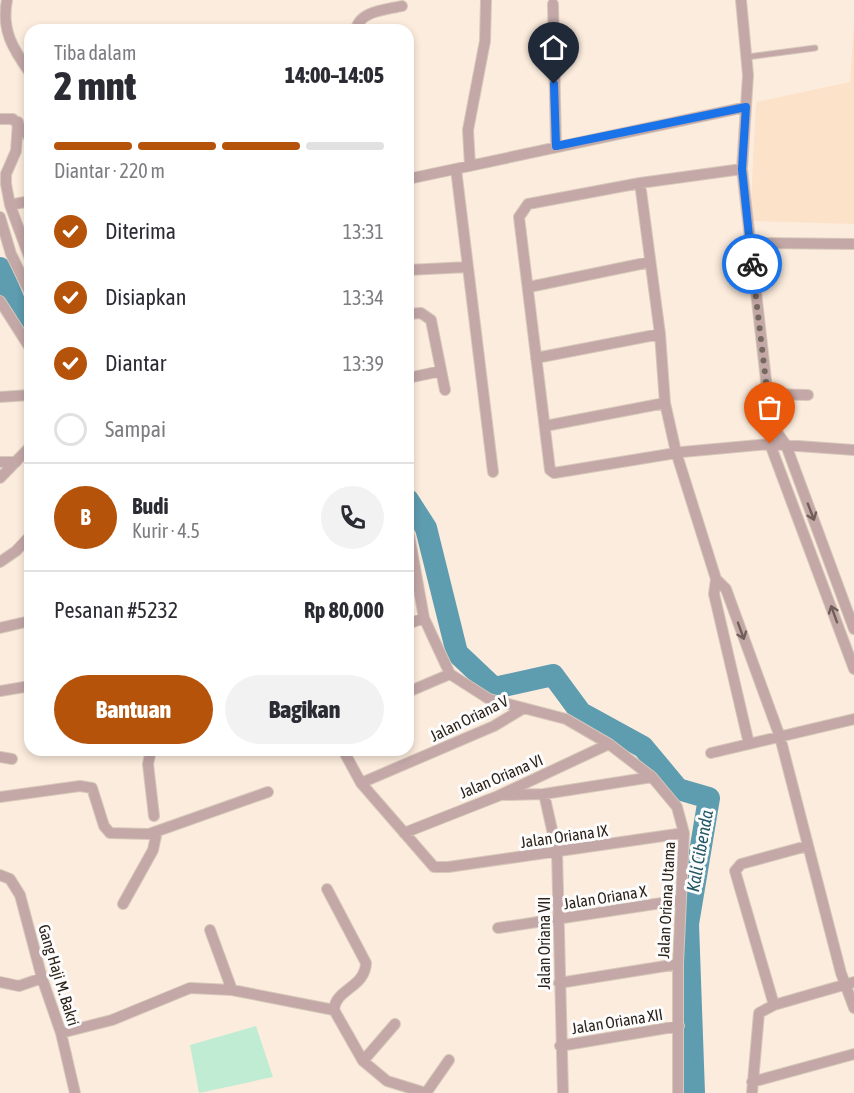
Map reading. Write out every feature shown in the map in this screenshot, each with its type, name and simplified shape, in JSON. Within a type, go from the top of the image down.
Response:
[{"type":"street","points":[[7,0],[5,27],[15,51],[24,64]]},
{"type":"street","points":[[470,166],[468,130],[485,41],[486,0]]},
{"type":"street","points":[[741,0],[747,57],[742,169],[771,424],[770,444],[854,669]]},
{"type":"street","points":[[553,4],[556,146]]},
{"type":"street","points":[[358,24],[359,19],[365,15],[402,6]]},
{"type":"street","points":[[414,178],[746,107]]},
{"type":"street","points":[[0,119],[11,118],[18,122],[24,130]]},
{"type":"street","points":[[18,122],[16,151],[5,178],[10,206],[24,243]]},
{"type":"street","points":[[456,169],[494,472]]},
{"type":"street","points":[[742,169],[640,183],[528,204],[519,217],[549,465],[554,472],[676,452],[770,444],[854,450]]},
{"type":"street","points":[[640,183],[660,334],[665,403],[676,452],[716,579],[714,594],[749,744]]},
{"type":"street","points":[[10,206],[24,202]]},
{"type":"street","points":[[0,217],[11,254],[24,281]]},
{"type":"street","points":[[750,243],[854,244]]},
{"type":"street","points":[[529,287],[650,262]]},
{"type":"street","points":[[414,270],[468,267]]},
{"type":"street","points":[[0,301],[24,339]]},
{"type":"street","points":[[414,314],[421,313],[430,320],[445,390]]},
{"type":"street","points":[[536,358],[660,334]]},
{"type":"street","points":[[414,377],[441,370]]},
{"type":"street","points":[[767,394],[808,395]]},
{"type":"street","points":[[0,397],[24,395]]},
{"type":"street","points":[[545,426],[665,403]]},
{"type":"street","points":[[771,424],[786,445],[854,629]]},
{"type":"street","points":[[0,478],[24,453]]},
{"type":"street","points":[[0,462],[16,462]]},
{"type":"street","points":[[0,562],[24,542]]},
{"type":"street","points":[[414,576],[424,618],[450,674],[414,689]]},
{"type":"street","points":[[716,579],[726,589],[780,737],[807,846],[849,983],[854,1008]]},
{"type":"street","points":[[414,622],[424,618]]},
{"type":"street","points":[[0,628],[24,622]]},
{"type":"street","name":"Jalan Oriana Utama","points":[[450,674],[489,699],[566,719],[609,744],[652,777],[677,807],[684,833],[678,964],[678,1093]]},
{"type":"street","points":[[0,691],[24,687]]},
{"type":"street","name":"Jalan Oriana V","points":[[361,783],[494,726],[524,708]]},
{"type":"street","points":[[711,753],[854,719]]},
{"type":"street","name":"Jalan Oriana VI","points":[[404,833],[498,795],[609,744]]},
{"type":"street","points":[[150,756],[148,764],[154,816]]},
{"type":"street","points":[[346,756],[361,783],[404,833]]},
{"type":"street","points":[[0,757],[12,759]]},
{"type":"street","points":[[498,795],[544,794],[652,777]]},
{"type":"street","points":[[0,797],[80,786],[92,788],[104,826],[110,833],[149,834],[268,792]]},
{"type":"street","name":"Jalan Oriana VII","points":[[544,794],[557,852],[560,920],[560,1046],[563,1093]]},
{"type":"street","points":[[123,904],[153,850],[156,831]]},
{"type":"street","name":"Jalan Oriana IX","points":[[404,833],[434,867],[448,867],[684,833]]},
{"type":"street","points":[[774,1005],[735,871],[741,864],[807,846]]},
{"type":"street","name":"Gang Haji M. Bakri","points":[[0,874],[10,879],[20,896],[42,978],[61,1033],[75,1093]]},
{"type":"street","points":[[327,889],[366,963],[361,979],[339,998],[334,1010]]},
{"type":"street","name":"Jalan Oriana X","points":[[498,928],[681,900]]},
{"type":"street","points":[[210,930],[232,990]]},
{"type":"street","points":[[559,983],[678,964]]},
{"type":"street","points":[[0,982],[20,986],[42,978]]},
{"type":"street","points":[[849,983],[762,1010],[758,1015],[752,1087],[854,1054]]},
{"type":"street","points":[[61,1033],[112,1020],[190,988],[232,990],[334,1010],[363,1060],[387,1081],[426,1093],[449,1060]]},
{"type":"street","points":[[363,1060],[394,1024]]},
{"type":"street","name":"Jalan Oriana XII","points":[[560,1046],[679,1026]]},
{"type":"lane","points":[[747,57],[815,48]]},
{"type":"shaded area","points":[[854,23],[854,224],[754,221],[751,202],[756,102],[850,82]]},
{"type":"green space","points":[[256,1026],[273,1077],[199,1093],[190,1045]]},
{"type":"waterway","name":"Kali Cibenda","points":[[0,268],[15,303],[24,315]]},
{"type":"waterway","name":"Kali Cibenda","points":[[414,509],[426,528],[457,653],[494,688],[553,675],[581,713],[643,747],[678,789],[709,798],[688,924],[694,1093]]},
{"type":"way so far","points":[[752,264],[771,424],[770,444]]},
{"type":"route","points":[[554,84],[556,146],[746,107],[742,169],[752,264]]}]
